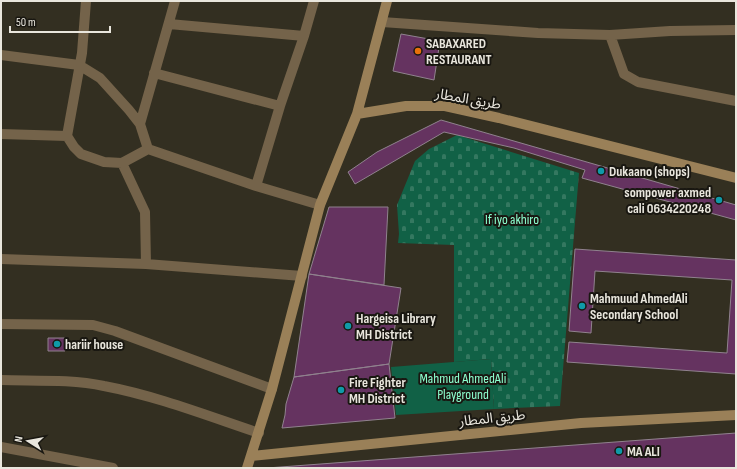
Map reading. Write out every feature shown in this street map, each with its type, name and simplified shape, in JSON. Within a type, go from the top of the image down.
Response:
[{"type":"main road","points":[[248,468],[272,389],[320,205],[357,114],[387,1]]},
{"type":"main road","name":"طريق المطار","points":[[357,114],[406,106],[445,106],[499,118],[736,178]]},
{"type":"main road","name":"طريق المطار","points":[[251,456],[581,423],[736,415]]},
{"type":"street","points":[[86,1],[82,53],[67,136],[74,147],[81,154],[104,162],[122,163],[148,148],[256,186],[320,205]]},
{"type":"street","points":[[140,124],[175,1]]},
{"type":"street","points":[[256,186],[314,1]]},
{"type":"street","points":[[382,22],[538,33],[610,35],[670,31],[736,30]]},
{"type":"street","points":[[169,24],[304,36]]},
{"type":"street","points":[[610,35],[624,74],[638,82],[736,101]]},
{"type":"street","points":[[1,55],[79,65],[100,78],[140,124],[148,148]]},
{"type":"street","points":[[154,73],[280,106]]},
{"type":"street","points":[[1,134],[67,136]]},
{"type":"street","points":[[122,163],[145,212],[146,264]]},
{"type":"street","points":[[1,259],[146,264],[302,276]]},
{"type":"street","points":[[1,324],[93,325],[115,331],[272,389]]},
{"type":"street","points":[[1,380],[71,381],[104,385],[155,398],[259,433]]},
{"type":"street","points":[[1,447],[113,468]]},
{"type":"green space","name":"If iyo akhiro","points":[[457,135],[579,173],[560,406],[494,409],[491,359],[454,362],[454,245],[398,243],[399,234],[397,205],[415,161],[429,149]]},
{"type":"green space","name":"Mahmud AhmedAli Playground","points":[[491,359],[494,409],[396,415],[391,367]]},
{"type":"building","name":"SABAXARED RESTAURANT","points":[[401,34],[440,41],[434,80],[393,71]]},
{"type":"building","name":"Dukaano (shops)","points":[[441,120],[736,205],[736,220],[582,178],[585,170],[514,148],[444,132],[355,184],[348,172],[377,152]]},
{"type":"building","points":[[329,207],[388,207],[384,285],[309,274]]},
{"type":"building","name":"Mahmuud AhmedAli Secondary School","points":[[575,249],[736,260],[736,374],[567,362],[569,342],[727,353],[732,280],[595,271],[591,333],[569,331]]},
{"type":"building","name":"Hargeisa Library MH District","points":[[309,274],[401,288],[389,364],[294,377]]},
{"type":"building","name":"hariir house","points":[[48,338],[65,338],[65,351],[48,351]]},
{"type":"building","name":"Fire Fighter MH District","points":[[389,364],[395,418],[282,428],[286,404],[294,377]]},
{"type":"building","name":"MA ALI","points":[[736,433],[736,468],[267,468]]},
{"type":"place","name":"SABAXARED RESTAURANT","points":[[418,51]]},
{"type":"place","name":"Dukaano (shops)","points":[[601,171]]},
{"type":"place","name":"sompower axmed cali 0634220248","points":[[719,200]]},
{"type":"place","name":"Mahmuud AhmedAli Secondary School","points":[[582,306]]},
{"type":"place","name":"Hargeisa Library MH District","points":[[348,326]]},
{"type":"place","name":"hariir house","points":[[57,344]]},
{"type":"place","name":"Fire Fighter MH District","points":[[341,390]]},
{"type":"place","name":"MA ALI","points":[[619,451]]}]
